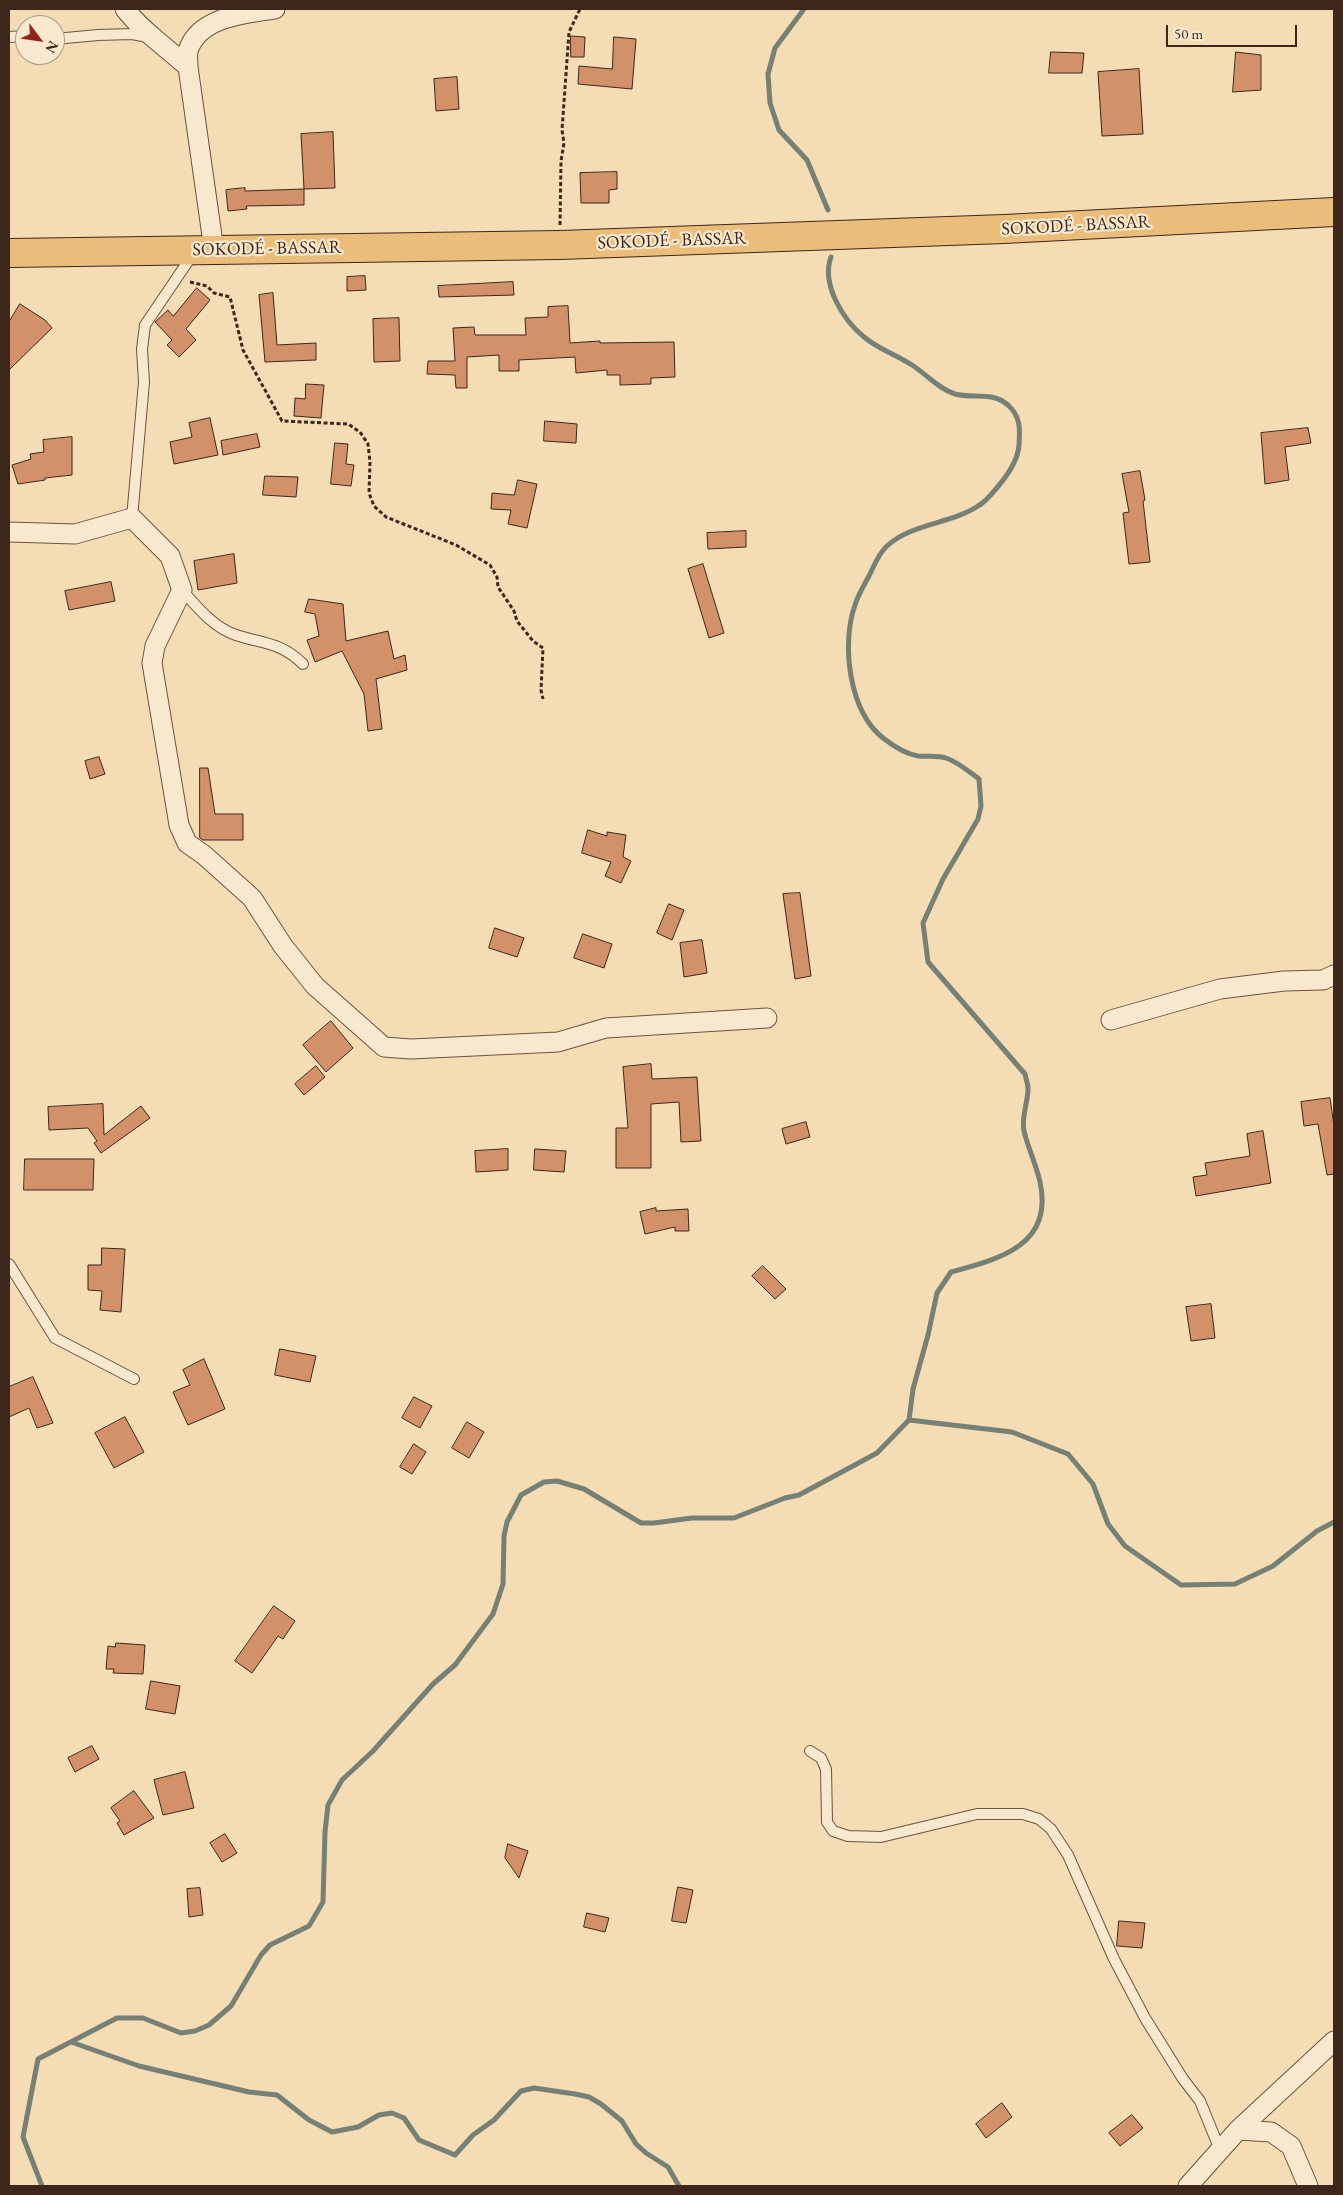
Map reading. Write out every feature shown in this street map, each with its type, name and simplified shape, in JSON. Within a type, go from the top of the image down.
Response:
[{"type":"main road","name":"SOKODÉ - BASSAR","points":[[9,253],[560,245],[1004,229],[1334,212]]},
{"type":"street","points":[[125,9],[151,37],[188,67]]},
{"type":"street","points":[[205,250],[188,52],[196,38],[207,27],[239,15],[274,9]]},
{"type":"street","points":[[9,532],[74,534],[132,518],[170,556],[182,590],[155,646],[152,663],[179,824],[187,843],[204,855],[252,898],[283,946],[315,986],[384,1047],[411,1049],[558,1042],[606,1028],[768,1018]]},
{"type":"street","points":[[1111,1020],[1160,1008],[1220,989],[1284,981],[1323,980],[1334,975]]},
{"type":"street","points":[[1188,2186],[1238,2130],[1334,2041]]},
{"type":"street","points":[[1238,2130],[1271,2132],[1292,2146],[1308,2186]]},
{"type":"lane","points":[[65,38],[132,34],[151,37]]},
{"type":"lane","points":[[132,518],[144,382],[142,349],[145,325],[179,275],[205,250]]},
{"type":"lane","points":[[182,590],[206,617],[234,634],[264,641],[291,652],[303,664]]},
{"type":"lane","points":[[9,1264],[55,1338],[134,1379]]},
{"type":"lane","points":[[810,1751],[821,1758],[826,1769],[827,1822],[833,1831],[848,1836],[881,1837],[977,1814],[1023,1814],[1038,1819],[1051,1829],[1068,1856],[1114,1959],[1145,2018],[1182,2079],[1200,2101],[1220,2150]]},
{"type":"path","points":[[560,245],[561,161],[564,143],[562,130],[570,32],[580,9]]},
{"type":"path","points":[[179,275],[189,282],[207,286],[214,293],[230,296],[243,350],[282,421],[348,424],[360,432],[368,444],[370,462],[369,493],[374,506],[386,517],[456,545],[490,566],[497,577],[498,587],[514,611],[517,621],[533,642],[543,648],[541,690],[543,699]]},
{"type":"building","points":[[571,36],[585,37],[584,57],[571,57]]},
{"type":"building","points":[[614,37],[636,39],[632,89],[578,84],[579,66],[612,69]]},
{"type":"building","points":[[1051,52],[1084,53],[1082,73],[1049,73]]},
{"type":"building","points":[[1236,52],[1261,55],[1261,90],[1233,92]]},
{"type":"building","points":[[1139,69],[1143,134],[1102,136],[1098,72]]},
{"type":"building","points":[[457,77],[459,109],[436,111],[434,79]]},
{"type":"building","points":[[333,132],[335,188],[304,189],[301,134]]},
{"type":"building","points":[[617,172],[617,189],[609,190],[609,203],[581,203],[580,173]]},
{"type":"building","points":[[245,188],[245,191],[304,189],[304,205],[246,206],[247,209],[228,211],[226,190]]},
{"type":"building","points":[[365,276],[366,290],[347,291],[347,277]]},
{"type":"building","points":[[513,282],[514,295],[439,297],[438,286]]},
{"type":"building","points":[[197,288],[210,300],[186,329],[196,340],[179,357],[167,345],[172,340],[155,322],[168,310],[173,316]]},
{"type":"building","points":[[273,293],[277,345],[316,343],[316,360],[265,362],[259,295]]},
{"type":"building","points":[[20,304],[45,320],[52,328],[9,370],[9,322]]},
{"type":"building","points":[[568,306],[570,343],[600,341],[600,343],[674,342],[675,377],[651,378],[651,384],[620,385],[620,375],[607,375],[607,370],[576,373],[575,357],[519,360],[519,371],[499,371],[499,355],[467,357],[467,388],[456,388],[455,375],[427,374],[428,361],[455,361],[453,328],[474,327],[475,335],[526,335],[525,318],[548,317],[548,307]]},
{"type":"building","points":[[399,318],[400,361],[374,362],[373,319]]},
{"type":"building","points":[[306,384],[324,385],[321,418],[294,416],[295,398],[305,399]]},
{"type":"building","points":[[210,418],[218,455],[174,464],[170,442],[192,437],[189,423]]},
{"type":"building","points":[[545,421],[577,424],[576,443],[544,441]]},
{"type":"building","points":[[1308,428],[1311,443],[1285,447],[1289,480],[1265,484],[1261,433]]},
{"type":"building","points":[[257,434],[260,447],[223,455],[221,441]]},
{"type":"building","points":[[72,437],[72,475],[18,484],[12,465],[31,459],[30,454],[44,452],[43,440]]},
{"type":"building","points":[[335,443],[348,444],[346,464],[354,465],[351,486],[331,484]]},
{"type":"building","points":[[1140,471],[1145,500],[1143,501],[1150,562],[1129,564],[1123,513],[1129,512],[1122,474]]},
{"type":"building","points":[[265,476],[298,477],[296,497],[263,495]]},
{"type":"building","points":[[518,480],[537,484],[527,528],[508,524],[511,510],[491,509],[492,493],[514,495]]},
{"type":"building","points":[[746,531],[746,547],[708,549],[707,533]]},
{"type":"building","points":[[234,554],[237,583],[198,590],[194,561]]},
{"type":"building","points":[[703,564],[724,633],[709,638],[688,569]]},
{"type":"building","points":[[111,582],[115,601],[69,610],[65,591]]},
{"type":"building","points":[[309,599],[343,604],[346,641],[388,631],[394,659],[405,655],[407,670],[376,679],[382,729],[368,731],[364,694],[342,651],[315,662],[307,640],[319,636],[315,614],[305,612]]},
{"type":"building","points":[[99,757],[105,774],[90,779],[85,761]]},
{"type":"building","points":[[200,768],[208,768],[215,814],[243,814],[243,840],[203,840],[200,838]]},
{"type":"building","points":[[588,830],[607,836],[607,832],[626,835],[623,857],[631,861],[621,883],[605,876],[611,862],[582,853]]},
{"type":"building","points":[[800,893],[811,976],[795,979],[783,894]]},
{"type":"building","points":[[669,904],[684,910],[672,940],[657,933]]},
{"type":"building","points":[[495,928],[524,938],[517,957],[489,948]]},
{"type":"building","points":[[583,934],[612,944],[604,968],[574,958]]},
{"type":"building","points":[[702,940],[707,973],[684,977],[680,943]]},
{"type":"building","points":[[331,1021],[353,1048],[326,1072],[303,1045]]},
{"type":"building","points":[[651,1064],[652,1079],[697,1077],[701,1141],[681,1142],[679,1102],[651,1104],[651,1168],[616,1168],[616,1128],[628,1128],[623,1067]]},
{"type":"building","points":[[316,1066],[325,1077],[304,1095],[295,1084]]},
{"type":"building","points":[[1330,1098],[1334,1126],[1334,1174],[1327,1175],[1318,1124],[1304,1126],[1301,1102]]},
{"type":"building","points":[[103,1104],[104,1135],[141,1106],[150,1118],[101,1153],[94,1143],[97,1141],[88,1128],[49,1130],[48,1107]]},
{"type":"building","points":[[806,1122],[810,1137],[786,1144],[782,1129]]},
{"type":"building","points":[[1263,1131],[1271,1183],[1196,1196],[1193,1177],[1207,1175],[1205,1163],[1250,1156],[1247,1134]]},
{"type":"building","points":[[508,1149],[508,1170],[476,1172],[475,1151]]},
{"type":"building","points":[[535,1149],[566,1151],[564,1172],[534,1170]]},
{"type":"building","points":[[25,1159],[94,1159],[93,1190],[24,1190]]},
{"type":"building","points":[[656,1208],[656,1211],[688,1209],[689,1231],[675,1231],[675,1227],[645,1234],[640,1212]]},
{"type":"building","points":[[102,1248],[125,1249],[121,1312],[100,1310],[102,1291],[88,1290],[88,1265],[101,1265]]},
{"type":"building","points":[[763,1266],[786,1289],[775,1299],[752,1276]]},
{"type":"building","points":[[1211,1304],[1215,1338],[1191,1341],[1186,1307]]},
{"type":"building","points":[[280,1349],[316,1356],[310,1382],[275,1375]]},
{"type":"building","points":[[204,1359],[225,1409],[188,1425],[173,1392],[190,1385],[183,1370]]},
{"type":"building","points":[[33,1377],[53,1423],[37,1428],[29,1408],[9,1417],[9,1387]]},
{"type":"building","points":[[414,1397],[432,1406],[420,1428],[402,1418]]},
{"type":"building","points":[[125,1417],[144,1452],[114,1468],[95,1433]]},
{"type":"building","points":[[467,1422],[484,1432],[469,1458],[452,1448]]},
{"type":"building","points":[[414,1444],[426,1452],[412,1474],[400,1467]]},
{"type":"building","points":[[274,1606],[295,1621],[283,1639],[278,1636],[252,1673],[235,1661]]},
{"type":"building","points":[[116,1643],[145,1645],[143,1674],[113,1673],[114,1669],[106,1669],[108,1646],[115,1647]]},
{"type":"building","points":[[151,1681],[180,1686],[175,1714],[146,1709]]},
{"type":"building","points":[[92,1746],[99,1759],[75,1772],[68,1758]]},
{"type":"building","points":[[185,1772],[194,1808],[163,1815],[154,1780]]},
{"type":"building","points":[[134,1791],[154,1818],[124,1835],[117,1823],[120,1821],[111,1808]]},
{"type":"building","points":[[225,1834],[237,1853],[222,1862],[210,1843]]},
{"type":"building","points":[[508,1844],[528,1851],[519,1878],[505,1858]]},
{"type":"building","points":[[678,1887],[693,1890],[686,1923],[672,1921]]},
{"type":"building","points":[[200,1888],[203,1915],[189,1917],[187,1889]]},
{"type":"building","points":[[587,1913],[609,1918],[605,1932],[584,1927]]},
{"type":"building","points":[[1119,1921],[1145,1923],[1142,1948],[1117,1946]]},
{"type":"building","points":[[1002,2103],[1012,2117],[986,2138],[976,2124]]},
{"type":"building","points":[[1132,2115],[1143,2128],[1120,2146],[1109,2133]]},
{"type":"waterway","points":[[804,9],[775,48],[768,74],[770,103],[779,130],[807,160],[828,210]]},
{"type":"waterway","points":[[42,2186],[23,2137],[38,2059],[117,2018],[143,2018],[181,2033],[195,2031],[209,2025],[231,2006],[261,1955],[270,1945],[309,1926],[323,1902],[325,1832],[328,1805],[342,1780],[373,1751],[433,1684],[455,1665],[493,1614],[503,1584],[504,1536],[507,1522],[521,1495],[544,1482],[557,1481],[584,1489],[641,1523],[692,1518],[734,1518],[785,1498],[799,1495],[877,1453],[909,1420],[913,1389],[937,1293],[951,1272],[988,1261],[1019,1246],[1031,1235],[1039,1221],[1042,1203],[1040,1182],[1023,1126],[1028,1089],[1025,1074],[928,962],[923,923],[943,879],[978,819],[981,806],[979,779],[963,767],[946,758],[913,755],[899,749],[883,738],[871,726],[862,711],[851,676],[849,657],[849,638],[855,605],[881,553],[897,538],[920,528],[956,517],[987,499],[1007,475],[1015,461],[1019,445],[1019,424],[1015,414],[1002,401],[996,398],[949,392],[912,365],[875,345],[856,330],[842,311],[832,290],[829,278],[831,257]]},
{"type":"waterway","points":[[909,1420],[1012,1432],[1068,1454],[1093,1484],[1108,1524],[1125,1546],[1181,1585],[1235,1584],[1273,1566],[1317,1531],[1334,1522]]},
{"type":"waterway","points":[[71,2042],[139,2066],[249,2092],[277,2095],[309,2120],[332,2132],[358,2127],[379,2115],[392,2113],[404,2118],[419,2140],[455,2155],[473,2135],[494,2120],[521,2091],[534,2088],[589,2097],[622,2121],[636,2144],[668,2167],[679,2186]]}]
